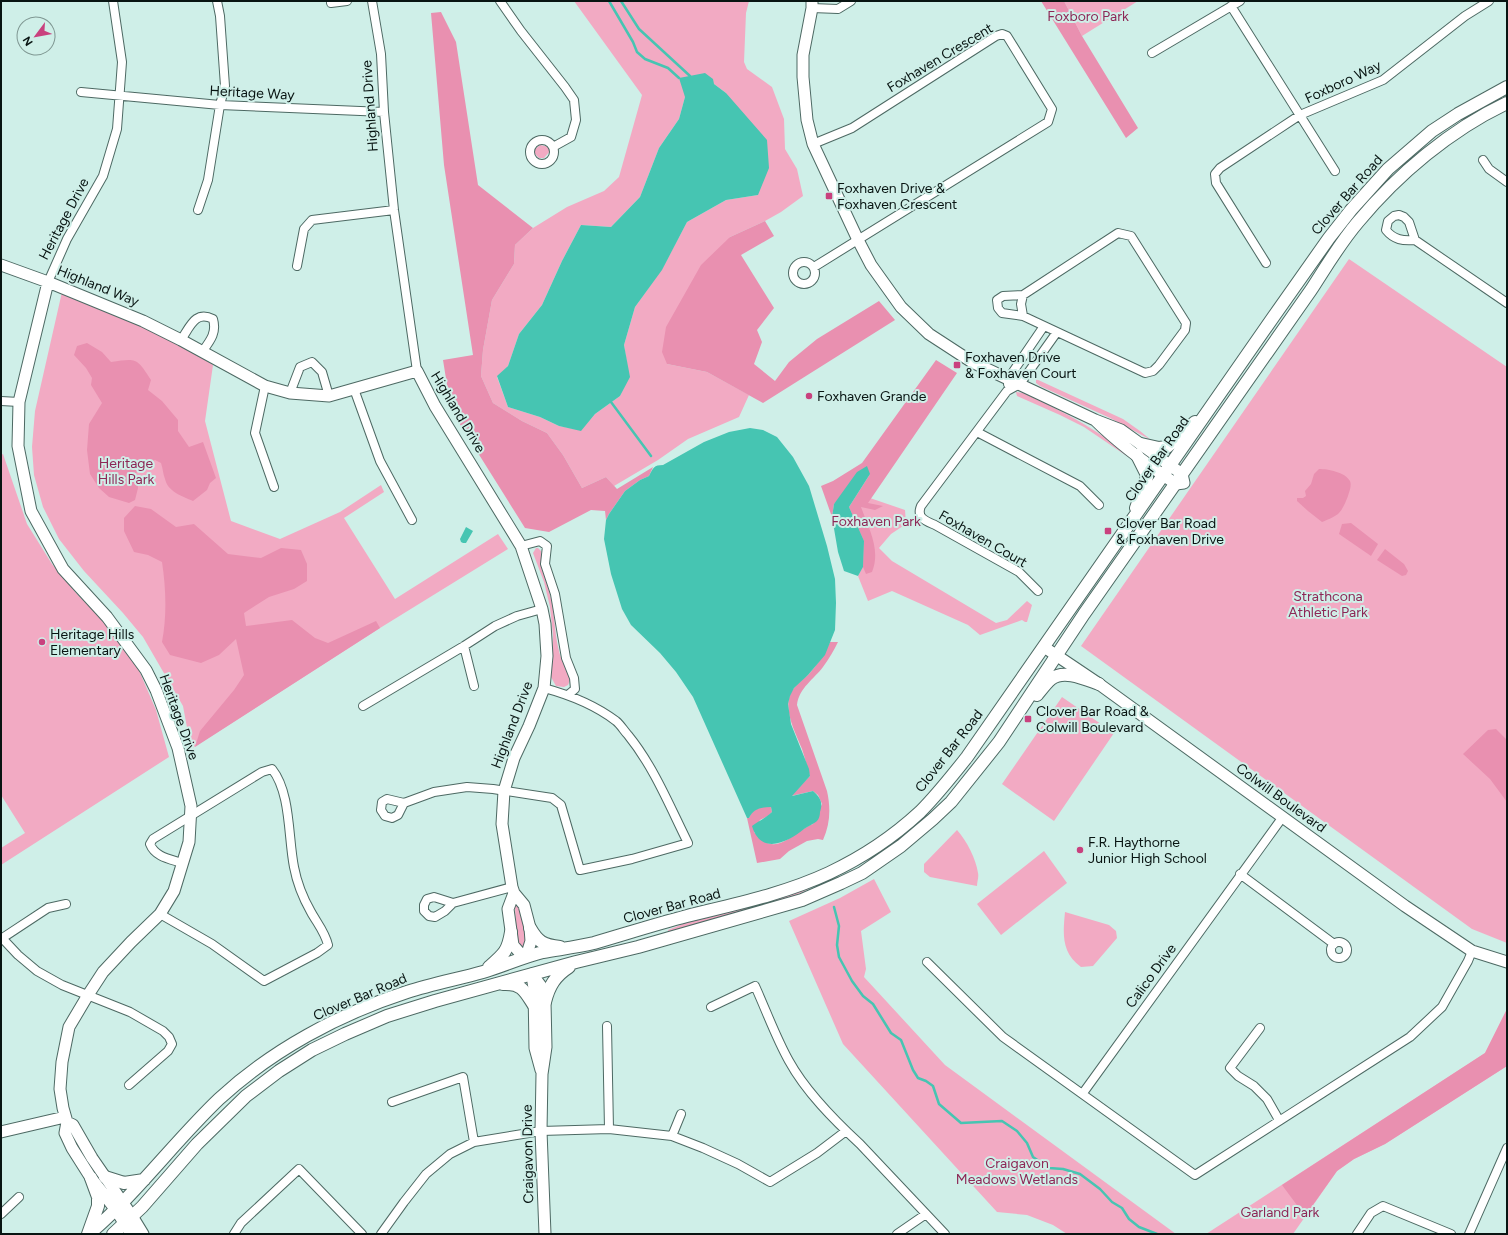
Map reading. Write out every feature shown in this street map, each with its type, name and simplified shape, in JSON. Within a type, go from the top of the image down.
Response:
[{"type":"main road","name":"Clover Bar Road","points":[[526,966],[543,952],[571,948],[793,888],[830,872],[863,854],[887,838],[920,812],[949,780],[987,728],[1329,238],[1365,193],[1388,168],[1432,131],[1458,114],[1507,87]]},
{"type":"main road","name":"Clover Bar Road","points":[[89,1234],[119,1207],[220,1098],[271,1058],[332,1022],[405,993],[484,972],[526,966],[576,962],[638,947],[779,907],[808,898],[862,873],[901,846],[933,819],[967,782],[1009,726],[1311,290],[1331,258],[1358,222],[1405,173],[1431,151],[1459,130],[1492,110],[1507,103]]},
{"type":"main road","points":[[1131,522],[1147,477],[1139,450],[1167,447],[1209,410]]},
{"type":"main road","points":[[1009,726],[1051,679],[1059,675],[1074,676],[1099,684]]},
{"type":"main road","points":[[530,928],[540,942],[550,946],[571,948]]},
{"type":"main road","points":[[484,972],[506,950],[509,944],[511,932]]},
{"type":"main road","points":[[492,985],[526,966],[537,963],[541,959],[571,948]]},
{"type":"main road","points":[[537,963],[543,965],[576,962]]},
{"type":"main road","points":[[492,985],[516,985],[540,1005],[552,982],[560,973],[576,962]]},
{"type":"main road","name":"Clover Bar Road","points":[[113,1234],[218,1123],[246,1096],[279,1071],[312,1050],[387,1016],[492,985]]},
{"type":"main road","points":[[105,1177],[124,1184],[144,1180]]},
{"type":"main road","points":[[89,1234],[98,1206],[98,1197],[91,1178]]},
{"type":"street","name":"Heritage Drive","points":[[113,1],[122,62],[117,129],[103,176],[67,239],[48,282],[19,402],[18,446],[31,511],[63,569],[107,617],[146,670],[156,690],[178,748],[191,806],[188,842],[174,891],[160,914],[103,972],[69,1027],[62,1062],[60,1088],[66,1120],[65,1133],[72,1148],[91,1178],[119,1207]]},
{"type":"street","points":[[198,210],[208,180],[220,105],[225,86],[220,16],[217,1]]},
{"type":"street","points":[[331,3],[347,1]]},
{"type":"street","name":"Highland Drive","points":[[372,1],[381,54],[384,112],[394,210],[417,371],[435,406],[522,546],[542,609],[545,624],[547,656],[544,688],[514,758],[504,791],[502,824],[513,890],[508,909],[511,932],[514,945],[526,966]]},
{"type":"street","points":[[500,1],[521,31],[566,87],[574,100],[576,120],[570,137],[554,147]]},
{"type":"street","points":[[851,1],[838,9],[812,5],[803,55],[803,77],[807,120],[813,144],[858,240],[871,265],[889,292],[907,314],[922,328],[972,362],[1095,420],[1115,439],[1171,465],[1179,479]]},
{"type":"street","points":[[1152,53],[1240,1]]},
{"type":"street","name":"Foxboro Way","points":[[1231,6],[1300,116],[1384,80],[1465,16],[1489,1]]},
{"type":"street","name":"Foxhaven Crescent","points":[[813,144],[852,128],[996,36],[1002,34],[1007,36],[1052,110],[1048,122],[858,240]]},
{"type":"street","points":[[81,92],[120,96]]},
{"type":"street","name":"Heritage Way","points":[[120,96],[220,105],[384,112]]},
{"type":"street","points":[[1266,263],[1216,183],[1215,174],[1220,168],[1300,116],[1335,171]]},
{"type":"street","points":[[1483,160],[1489,169],[1507,182]]},
{"type":"street","points":[[297,266],[304,230],[312,220],[394,210]]},
{"type":"street","points":[[1118,233],[1131,236],[1186,322],[1185,330],[1159,365],[1153,371],[1145,373],[1023,316],[1002,313],[998,308],[997,300],[1003,296],[1023,295],[1118,233]]},
{"type":"street","points":[[814,267],[858,240]]},
{"type":"street","points":[[1415,240],[1507,304]]},
{"type":"street","name":"Highland Way","points":[[1,265],[48,282],[143,321],[265,386],[290,393],[329,396],[417,371]]},
{"type":"street","points":[[1023,295],[1021,304],[1023,316]]},
{"type":"street","points":[[181,340],[194,320],[200,316],[206,316],[213,319],[215,333],[202,352]]},
{"type":"street","points":[[1007,391],[1008,379],[1044,326]]},
{"type":"street","points":[[1007,391],[1020,384],[1057,332]]},
{"type":"street","points":[[290,393],[300,367],[312,362],[322,372],[329,396]]},
{"type":"street","points":[[265,386],[255,433],[274,487]]},
{"type":"street","points":[[354,389],[380,461],[412,520]]},
{"type":"street","name":"Foxhaven Court","points":[[1007,391],[921,506],[919,515],[924,520],[1019,572],[1038,591]]},
{"type":"street","points":[[1,402],[19,402]]},
{"type":"street","points":[[977,432],[1080,486],[1099,505]]},
{"type":"street","points":[[1139,450],[1164,475],[1179,479]]},
{"type":"street","points":[[522,546],[540,541],[547,546],[545,564],[555,594],[566,658],[574,678],[575,689],[568,695]]},
{"type":"street","points":[[363,706],[495,626],[517,616],[542,609]]},
{"type":"street","points":[[464,646],[474,686]]},
{"type":"street","name":"Colwill Boulevard","points":[[1044,647],[1099,684],[1404,906],[1472,951],[1507,962]]},
{"type":"street","points":[[404,803],[434,792],[467,787],[552,798],[561,805],[580,870],[632,859],[688,843],[661,789],[636,745],[617,722],[595,708],[568,695],[544,688]]},
{"type":"street","points":[[160,914],[212,944],[264,981],[317,953],[328,945],[326,936],[311,912],[300,889],[294,866],[285,800],[281,783],[272,769],[262,772],[153,839],[150,844],[152,850],[158,855],[182,863]]},
{"type":"street","name":"Calico Drive","points":[[1083,1093],[1282,818]]},
{"type":"street","points":[[1240,874],[1334,944]]},
{"type":"street","points":[[453,903],[513,890]]},
{"type":"street","name":"Highland Drive","points":[[513,890],[524,905],[530,928]]},
{"type":"street","points":[[66,904],[48,908],[2,939],[37,971],[62,985],[130,1012],[162,1031],[169,1037],[172,1044],[168,1051],[129,1085]]},
{"type":"street","points":[[526,966],[531,940],[530,928]]},
{"type":"street","points":[[927,962],[1003,1037],[1083,1093],[1187,1170],[1195,1174],[1410,1037],[1442,1007],[1472,951]]},
{"type":"street","name":"Craigavon Drive","points":[[526,966],[541,986],[540,1005],[546,1047],[542,1074],[541,1131],[545,1234]]},
{"type":"street","points":[[711,1008],[755,986],[789,1061],[808,1089],[846,1131],[945,1234]]},
{"type":"street","points":[[607,1026],[609,1129]]},
{"type":"street","points":[[1260,1028],[1230,1068],[1238,1076],[1254,1086],[1267,1099],[1279,1120]]},
{"type":"street","points":[[392,1102],[463,1077],[474,1142]]},
{"type":"street","points":[[672,1136],[681,1114]]},
{"type":"street","points":[[1,1132],[66,1120],[73,1125],[105,1177],[119,1207],[128,1219],[143,1234]]},
{"type":"street","points":[[381,1234],[426,1174],[450,1154],[474,1142],[541,1131],[609,1129],[672,1136],[738,1164],[770,1182],[817,1153],[846,1131]]},
{"type":"street","points":[[1469,1234],[1507,1148]]},
{"type":"street","points":[[234,1234],[241,1223],[299,1170],[362,1234]]},
{"type":"street","points":[[1,1214],[19,1197]]},
{"type":"street","points":[[1357,1234],[1371,1213],[1383,1206],[1451,1234]]},
{"type":"street","points":[[897,1234],[926,1214]]},
{"type":"street","points":[[128,1219],[131,1234]]},
{"type":"green space","points":[[574,1],[749,1],[746,13],[744,62],[747,69],[772,87],[784,119],[785,149],[797,169],[803,196],[781,212],[765,221],[730,237],[667,364],[707,372],[749,395],[739,417],[688,439],[658,460],[614,486],[606,477],[582,488],[563,455],[547,433],[522,421],[493,403],[481,376],[483,350],[492,300],[514,264],[515,245],[533,228],[567,207],[604,191],[619,177],[642,95]],"holes":[[[714,84],[726,93],[758,195],[726,200],[687,222],[662,269],[635,307],[624,345],[629,377],[620,396],[595,414],[581,430],[559,426],[540,417],[508,407],[497,377],[508,366],[519,334],[542,305],[562,261],[581,225],[611,227],[640,197],[659,148],[679,119],[685,97]]]},
{"type":"green space","points":[[1041,1],[1064,1],[1082,36],[1138,128],[1126,138]]},
{"type":"green space","name":"Foxboro Park","points":[[1064,1],[1138,1],[1082,36]]},
{"type":"green space","points":[[441,12],[456,42],[478,185],[533,228],[515,245],[514,264],[492,300],[483,350],[481,376],[493,403],[522,421],[547,433],[563,455],[582,488],[606,477],[617,489],[653,467],[649,476],[640,480],[625,491],[606,520],[605,511],[591,510],[549,532],[525,528],[451,410],[443,360],[473,355],[444,165],[431,13]]},
{"type":"green space","points":[[540,145],[550,147],[551,150],[544,158],[539,158],[535,154],[535,149]]},
{"type":"green space","points":[[765,221],[774,236],[741,255],[774,308],[757,330],[762,342],[754,364],[775,381],[789,362],[817,339],[879,301],[895,320],[763,403],[707,372],[667,364],[662,352],[666,327],[701,265],[730,237]]},
{"type":"green space","name":"Strathcona Athletic Park","points":[[1349,259],[1507,367],[1507,943],[1472,929],[1081,646]]},
{"type":"green space","name":"Heritage Hills Park","points":[[62,292],[173,339],[213,365],[205,421],[231,521],[280,539],[340,512],[381,485],[384,492],[344,518],[395,599],[498,534],[508,549],[380,628],[191,749],[183,706],[143,637],[84,571],[59,539],[43,507],[34,475],[32,447],[35,411]]},
{"type":"green space","points":[[87,343],[102,352],[111,362],[126,360],[136,361],[151,380],[148,390],[162,401],[178,420],[178,431],[189,447],[203,442],[216,478],[210,483],[207,490],[193,501],[176,493],[169,487],[164,477],[161,463],[155,460],[144,466],[136,473],[138,488],[135,500],[129,503],[109,497],[99,488],[90,474],[87,450],[89,424],[102,403],[91,385],[92,378],[86,368],[74,355],[77,346]]},
{"type":"green space","points":[[936,360],[957,373],[868,503],[883,506],[875,510],[861,507],[875,548],[872,572],[866,574],[863,567],[864,541],[849,507],[870,474],[834,504],[832,517],[821,486],[833,481],[862,463]]},
{"type":"green space","points":[[1036,379],[1123,419],[1151,440],[1110,418],[1040,386],[1036,383]]},
{"type":"green space","points":[[1016,392],[1023,393],[1039,400],[1097,432],[1137,463],[1084,427],[1017,396]]},
{"type":"green space","name":"Heritage Hills Elementary","points":[[3,454],[27,524],[52,564],[77,594],[108,625],[138,668],[156,710],[169,757],[1,865],[1,848],[25,833],[1,795],[1,455]]},
{"type":"green space","points":[[1319,469],[1331,470],[1344,475],[1348,478],[1351,485],[1348,496],[1340,511],[1333,517],[1322,522],[1297,501],[1297,498],[1303,498],[1306,496],[1305,491],[1311,484],[1314,474]]},
{"type":"green space","name":"Foxhaven Park","points":[[867,497],[905,510],[906,524],[891,534],[879,548],[892,561],[996,623],[1007,620],[1027,601],[1032,605],[1027,622],[1022,620],[980,635],[968,625],[892,591],[868,601],[858,576],[863,566],[849,507]]},
{"type":"green space","points":[[135,506],[151,509],[176,527],[194,524],[228,554],[261,558],[281,548],[301,550],[307,564],[307,581],[294,589],[269,597],[244,613],[246,626],[292,620],[315,638],[328,643],[376,621],[380,628],[195,747],[200,731],[234,690],[244,675],[236,639],[219,655],[201,663],[170,655],[162,642],[165,622],[165,602],[162,562],[148,555],[134,552],[124,531],[124,518]]},
{"type":"green space","points":[[1351,523],[1378,544],[1371,556],[1339,534],[1342,524]]},
{"type":"green space","points":[[536,548],[541,551],[544,571],[552,603],[558,649],[569,678],[568,685],[564,687],[556,686],[551,677],[553,635],[550,607],[544,582],[533,553]]},
{"type":"green space","points":[[1385,549],[1404,564],[1408,571],[1406,575],[1402,576],[1377,560]]},
{"type":"green space","points":[[830,642],[838,642],[823,667],[804,689],[798,699],[797,705],[827,791],[829,816],[827,828],[823,840],[818,839],[807,841],[789,851],[780,859],[757,863],[747,818],[749,818],[755,810],[771,806],[772,812],[760,820],[754,832],[762,840],[770,844],[777,844],[784,842],[813,824],[822,804],[818,795],[813,791],[791,796],[810,776],[802,749],[790,718],[788,702],[794,688],[815,667]]},
{"type":"green space","points":[[1062,697],[1114,733],[1054,821],[1002,784]]},
{"type":"green space","points":[[1496,729],[1507,740],[1507,802],[1490,779],[1463,754],[1488,730]]},
{"type":"green space","points":[[957,830],[968,845],[973,856],[978,875],[977,886],[930,877],[924,872],[924,864]]},
{"type":"green space","points":[[1044,851],[1067,883],[1001,935],[977,904]]},
{"type":"green space","name":"Craigavon Meadows Wetlands","points":[[874,879],[891,912],[861,931],[866,969],[864,977],[945,1065],[1176,1234],[1067,1234],[1053,1225],[1027,1215],[997,1212],[843,1044],[789,921],[840,898]]},
{"type":"green space","points":[[821,882],[784,900],[668,932],[668,930],[690,921]]},
{"type":"green space","points":[[519,903],[528,933],[525,948],[520,946],[516,936],[515,904]]},
{"type":"green space","points":[[1065,912],[1109,925],[1116,931],[1117,938],[1093,966],[1081,967],[1070,955],[1064,935]]},
{"type":"green space","name":"Garland Park","points":[[1507,1009],[1507,1066],[1385,1144],[1354,1159],[1337,1171],[1293,1234],[1206,1234],[1485,1053]]},
{"type":"green space","name":"Garland Park","points":[[1507,1009],[1507,1066],[1385,1144],[1354,1159],[1337,1171],[1305,1216],[1282,1185],[1485,1053]]},
{"type":"shaded area","points":[[705,73],[713,79],[714,84],[726,93],[767,140],[769,168],[758,195],[726,200],[687,222],[662,270],[635,307],[624,345],[630,377],[620,396],[595,414],[581,431],[559,426],[540,417],[508,407],[497,376],[508,366],[519,334],[542,305],[562,261],[581,225],[611,227],[640,197],[659,148],[679,119],[685,97],[679,78]]},
{"type":"shaded area","points":[[750,428],[763,430],[777,437],[793,457],[809,486],[835,579],[835,630],[825,655],[808,675],[794,688],[788,704],[791,724],[809,769],[810,776],[792,796],[813,791],[821,801],[820,816],[816,822],[798,834],[783,842],[775,844],[768,844],[762,841],[756,835],[752,826],[772,812],[771,807],[758,809],[753,812],[749,818],[747,818],[693,697],[676,672],[660,653],[631,625],[622,609],[611,574],[604,539],[606,520],[625,491],[640,480],[649,476],[654,468],[663,465],[704,442],[729,432]]},
{"type":"shaded area","points":[[867,466],[870,474],[849,507],[864,541],[863,567],[858,576],[844,571],[838,552],[832,517],[834,504],[857,472]]},
{"type":"shaded area","points":[[466,527],[473,531],[466,543],[463,543],[460,539]]},
{"type":"waterway","points":[[609,1],[633,42],[637,52],[645,59],[668,68],[679,78]]},
{"type":"waterway","points":[[621,1],[639,29],[690,76]]},
{"type":"waterway","points":[[611,402],[651,456]]},
{"type":"waterway","points":[[834,907],[839,926],[837,945],[839,957],[852,981],[863,996],[873,1004],[891,1033],[901,1040],[913,1070],[918,1078],[933,1086],[939,1104],[961,1123],[1002,1121],[1017,1131],[1027,1143],[1033,1157],[1049,1168],[1063,1169],[1080,1174],[1100,1189],[1112,1202],[1122,1208],[1129,1219],[1139,1227],[1157,1234]]},
{"type":"place","name":"Foxhaven Drive & Foxhaven Crescent","points":[[829,196]]},
{"type":"place","name":"Foxhaven Drive & Foxhaven Court","points":[[957,365]]},
{"type":"place","name":"Foxhaven Grande","points":[[809,396]]},
{"type":"place","name":"Clover Bar Road & Foxhaven Drive","points":[[1108,531]]},
{"type":"place","name":"Heritage Hills Elementary","points":[[42,642]]},
{"type":"place","name":"Clover Bar Road & Colwill Boulevard","points":[[1028,719]]},
{"type":"place","name":"F.R. Haythorne Junior High School","points":[[1080,850]]}]
